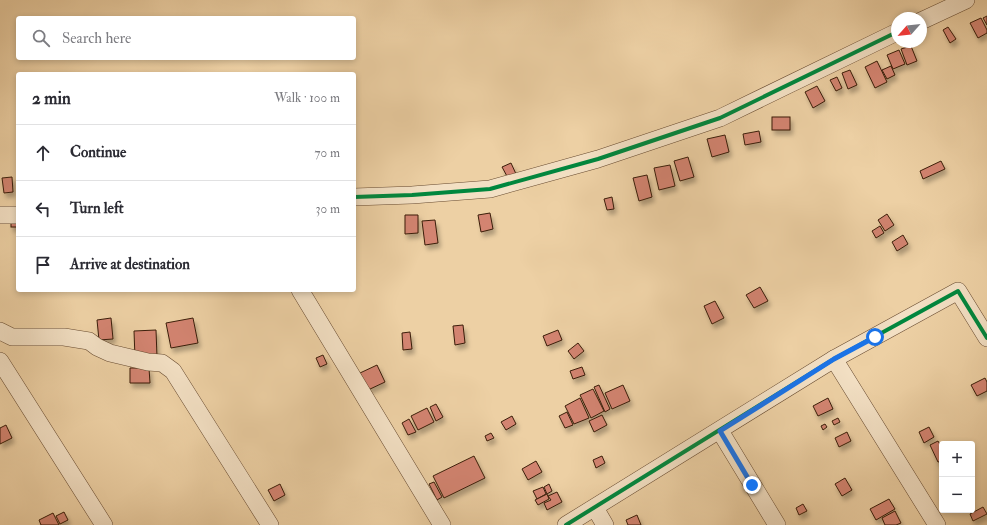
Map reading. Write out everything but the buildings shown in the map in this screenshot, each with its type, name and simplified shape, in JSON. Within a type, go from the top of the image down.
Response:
[{"type":"street","points":[[927,18],[966,0]]},
{"type":"street","points":[[356,197],[412,195],[490,189],[598,159],[720,118],[891,35]]},
{"type":"street","points":[[0,215],[16,215]]},
{"type":"street","points":[[566,525],[834,359],[958,291],[987,338]]},
{"type":"street","points":[[301,292],[442,525]]},
{"type":"street","points":[[0,331],[12,337],[64,337],[89,341],[97,347],[110,353],[148,362],[162,363],[173,371],[270,525]]},
{"type":"street","points":[[834,359],[938,525]]},
{"type":"street","points":[[0,361],[104,525]]},
{"type":"street","points":[[720,431],[777,525]]},
{"type":"street","points":[[594,508],[605,525]]},
{"type":"cycle path","points":[[356,197],[412,195],[490,189],[598,159],[720,118],[891,35]]},
{"type":"cycle path","points":[[566,525],[834,359],[958,291],[987,338]]},
{"type":"route","points":[[752,485],[720,431],[834,359],[875,337]]}]
